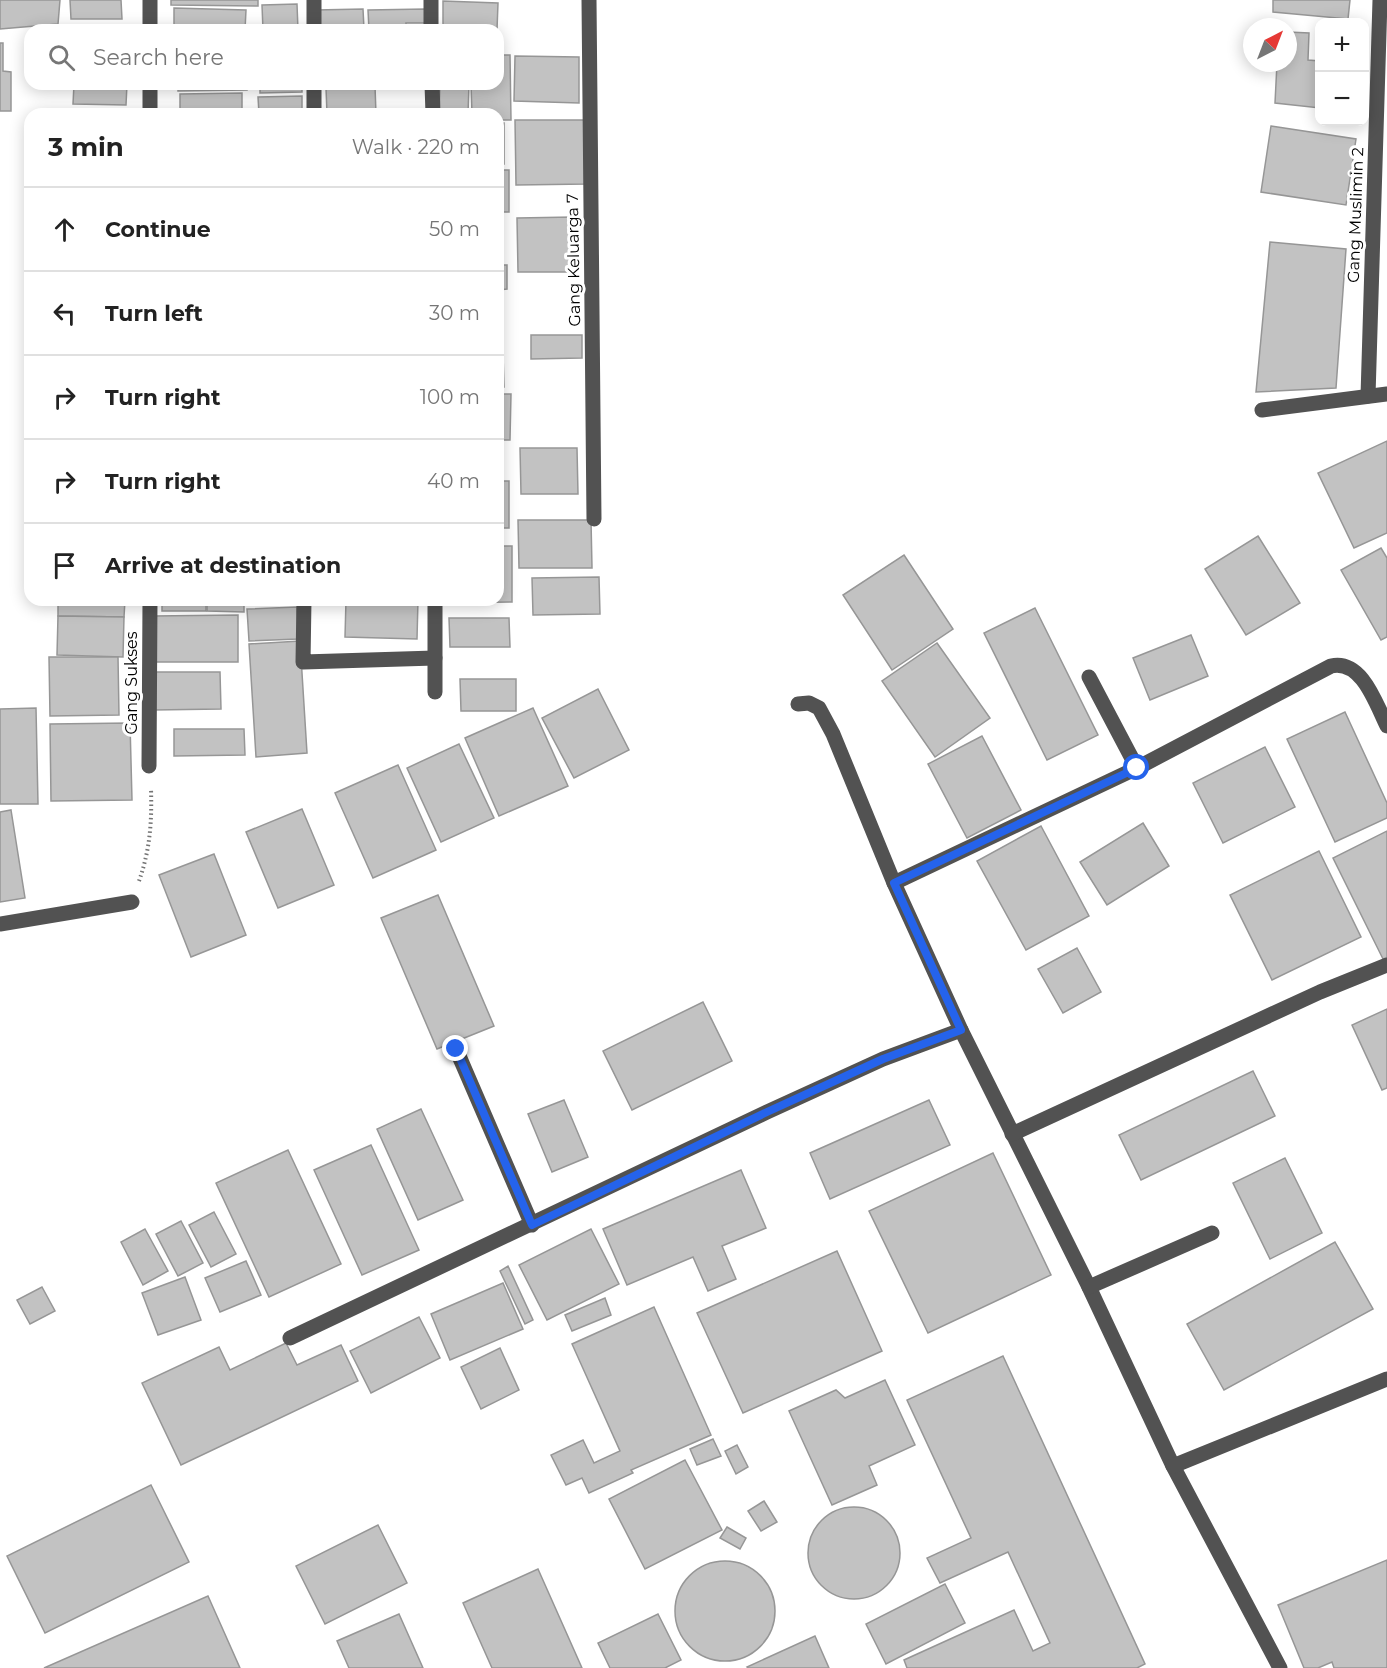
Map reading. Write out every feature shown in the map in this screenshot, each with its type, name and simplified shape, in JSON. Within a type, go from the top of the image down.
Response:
[{"type":"street","points":[[150,0],[150,24]]},
{"type":"street","points":[[314,0],[314,24]]},
{"type":"street","points":[[430,0],[431,24]]},
{"type":"street","name":"Gang Keluarga 7","points":[[589,0],[594,519]]},
{"type":"street","name":"Gang Muslimin 2","points":[[1368,396],[1380,0]]},
{"type":"street","points":[[150,90],[150,108]]},
{"type":"street","points":[[314,90],[314,108]]},
{"type":"street","points":[[432,90],[433,108]]},
{"type":"street","points":[[1262,410],[1387,394]]},
{"type":"street","name":"Gang Sukses","points":[[149,766],[150,606]]},
{"type":"street","points":[[304,606],[303,662],[435,658]]},
{"type":"street","points":[[435,606],[435,692]]},
{"type":"street","points":[[894,883],[1137,768],[1331,666],[1350,667],[1367,687],[1387,726]]},
{"type":"street","points":[[1089,677],[1137,768]]},
{"type":"street","points":[[798,704],[809,703],[819,708],[833,734],[894,883],[961,1030],[1089,1287],[1173,1466],[1280,1668]]},
{"type":"street","points":[[0,924],[132,902]]},
{"type":"street","points":[[1012,1134],[1320,992],[1387,965]]},
{"type":"street","points":[[290,1338],[767,1112],[883,1059],[961,1030]]},
{"type":"street","points":[[456,1049],[532,1225]]},
{"type":"street","points":[[1089,1287],[1212,1233]]},
{"type":"street","points":[[1173,1466],[1387,1379]]},
{"type":"path","points":[[132,902],[151,840],[149,766]]},
{"type":"building","points":[[0,0],[60,0],[58,24],[24,24],[24,27],[0,29]]},
{"type":"building","points":[[70,0],[121,0],[122,19],[71,19]]},
{"type":"building","points":[[171,0],[258,0],[258,6],[171,5]]},
{"type":"building","points":[[1273,0],[1350,0],[1348,18],[1273,12]]},
{"type":"building","points":[[443,1],[498,3],[497,24],[443,24]]},
{"type":"building","points":[[297,4],[298,24],[263,24],[262,5]]},
{"type":"building","points":[[174,8],[246,10],[245,24],[174,24]]},
{"type":"building","points":[[363,9],[364,24],[317,24],[316,10]]},
{"type":"building","points":[[425,9],[425,23],[369,24],[368,10]]},
{"type":"building","points":[[1297,32],[1309,33],[1308,60],[1315,61],[1315,107],[1275,103],[1277,72],[1297,72]]},
{"type":"building","points":[[0,43],[3,43],[3,71],[11,72],[11,111],[0,111]]},
{"type":"building","points":[[504,55],[510,55],[511,120],[504,120],[504,108],[472,108],[471,90],[504,90]]},
{"type":"building","points":[[515,56],[579,57],[579,103],[514,101]]},
{"type":"building","points":[[74,90],[127,90],[126,105],[73,104]]},
{"type":"building","points":[[178,90],[247,90],[178,91]]},
{"type":"building","points":[[260,90],[302,90],[302,92],[260,93]]},
{"type":"building","points":[[326,90],[375,90],[376,108],[327,108]]},
{"type":"building","points":[[440,90],[469,90],[468,108],[439,108]]},
{"type":"building","points":[[242,93],[242,108],[180,108],[180,94]]},
{"type":"building","points":[[302,96],[302,108],[259,108],[258,97]]},
{"type":"building","points":[[515,120],[586,120],[587,184],[516,185]]},
{"type":"building","points":[[1271,126],[1356,139],[1346,205],[1261,192]]},
{"type":"building","points":[[504,170],[509,170],[509,212],[504,212]]},
{"type":"building","points":[[573,217],[574,272],[518,272],[517,218]]},
{"type":"building","points":[[1270,242],[1346,249],[1336,388],[1256,392]]},
{"type":"building","points":[[504,265],[507,265],[507,289],[504,289]]},
{"type":"building","points":[[531,335],[582,335],[582,358],[531,359]]},
{"type":"building","points":[[504,394],[511,394],[510,440],[504,440]]},
{"type":"building","points":[[1387,441],[1387,533],[1354,548],[1318,473]]},
{"type":"building","points":[[520,448],[577,448],[578,494],[521,494]]},
{"type":"building","points":[[504,481],[509,481],[509,528],[504,528]]},
{"type":"building","points":[[518,520],[591,520],[592,568],[519,568]]},
{"type":"building","points":[[1258,536],[1300,603],[1246,635],[1205,569]]},
{"type":"building","points":[[504,546],[512,546],[512,602],[504,602]]},
{"type":"building","points":[[1381,548],[1387,558],[1387,637],[1381,640],[1341,570]]},
{"type":"building","points":[[904,555],[953,629],[892,670],[843,595]]},
{"type":"building","points":[[599,577],[600,614],[533,615],[532,578]]},
{"type":"building","points":[[58,606],[125,606],[124,617],[58,616]]},
{"type":"building","points":[[162,606],[206,606],[206,611],[162,611]]},
{"type":"building","points":[[207,606],[244,606],[244,612],[207,611]]},
{"type":"building","points":[[346,606],[418,606],[417,639],[345,637]]},
{"type":"building","points":[[297,607],[298,639],[249,641],[247,609]]},
{"type":"building","points":[[1035,608],[1098,735],[1047,760],[984,633]]},
{"type":"building","points":[[238,615],[238,662],[154,662],[153,616]]},
{"type":"building","points":[[58,616],[124,617],[123,657],[57,655]]},
{"type":"building","points":[[449,618],[509,618],[510,647],[450,647]]},
{"type":"building","points":[[1191,635],[1208,676],[1150,700],[1133,658]]},
{"type":"building","points":[[300,641],[307,753],[256,757],[249,644]]},
{"type":"building","points":[[937,643],[990,718],[935,757],[882,681]]},
{"type":"building","points":[[49,657],[118,657],[119,715],[50,716]]},
{"type":"building","points":[[152,672],[220,672],[221,709],[153,710]]},
{"type":"building","points":[[460,679],[516,679],[516,711],[461,711]]},
{"type":"building","points":[[598,689],[629,750],[574,778],[542,718]]},
{"type":"building","points":[[36,708],[38,804],[0,804],[0,709]]},
{"type":"building","points":[[533,708],[568,786],[499,816],[465,738]]},
{"type":"building","points":[[1345,712],[1387,803],[1387,818],[1335,842],[1287,739]]},
{"type":"building","points":[[130,723],[132,800],[51,801],[50,724]]},
{"type":"building","points":[[174,729],[244,729],[245,755],[174,756]]},
{"type":"building","points":[[982,736],[1021,810],[967,838],[928,764]]},
{"type":"building","points":[[459,744],[494,818],[441,842],[407,768]]},
{"type":"building","points":[[1265,747],[1295,807],[1223,843],[1193,783]]},
{"type":"building","points":[[398,765],[436,850],[373,878],[335,793]]},
{"type":"building","points":[[302,809],[334,885],[278,908],[246,832]]},
{"type":"building","points":[[11,810],[25,898],[0,902],[0,812]]},
{"type":"building","points":[[1143,823],[1169,866],[1107,905],[1080,862]]},
{"type":"building","points":[[1041,826],[1089,916],[1026,950],[977,861]]},
{"type":"building","points":[[1387,831],[1387,958],[1383,959],[1333,858]]},
{"type":"building","points":[[1319,851],[1361,937],[1272,980],[1230,895]]},
{"type":"building","points":[[214,854],[246,935],[191,957],[159,875]]},
{"type":"building","points":[[438,895],[494,1026],[437,1049],[381,918]]},
{"type":"building","points":[[1077,948],[1101,992],[1063,1013],[1038,969]]},
{"type":"building","points":[[703,1002],[732,1061],[632,1110],[603,1051]]},
{"type":"building","points":[[1387,1009],[1387,1088],[1382,1090],[1352,1025]]},
{"type":"building","points":[[1253,1071],[1275,1116],[1141,1180],[1119,1135]]},
{"type":"building","points":[[564,1100],[588,1157],[552,1172],[528,1114]]},
{"type":"building","points":[[929,1100],[950,1145],[830,1199],[810,1153]]},
{"type":"building","points":[[421,1109],[463,1200],[418,1220],[377,1129]]},
{"type":"building","points":[[371,1145],[419,1250],[362,1275],[314,1170]]},
{"type":"building","points":[[288,1150],[341,1264],[269,1297],[216,1183]]},
{"type":"building","points":[[993,1153],[1051,1275],[928,1333],[869,1211]]},
{"type":"building","points":[[1285,1158],[1322,1233],[1270,1259],[1233,1183]]},
{"type":"building","points":[[741,1170],[766,1228],[722,1246],[736,1279],[708,1291],[693,1257],[627,1285],[603,1229]]},
{"type":"building","points":[[214,1212],[236,1254],[211,1267],[189,1225]]},
{"type":"building","points":[[181,1221],[203,1263],[178,1276],[156,1234]]},
{"type":"building","points":[[145,1229],[168,1271],[143,1285],[121,1242]]},
{"type":"building","points":[[591,1229],[619,1284],[547,1320],[519,1265]]},
{"type":"building","points":[[1335,1242],[1373,1309],[1224,1390],[1187,1324]]},
{"type":"building","points":[[837,1251],[882,1351],[743,1413],[697,1313]]},
{"type":"building","points":[[246,1261],[261,1295],[220,1312],[205,1278]]},
{"type":"building","points":[[508,1266],[533,1320],[525,1324],[500,1271]]},
{"type":"building","points":[[185,1277],[201,1320],[158,1335],[142,1293]]},
{"type":"building","points":[[503,1283],[523,1329],[450,1360],[431,1314]]},
{"type":"building","points":[[42,1287],[55,1311],[30,1324],[17,1300]]},
{"type":"building","points":[[605,1298],[611,1315],[572,1331],[565,1315]]},
{"type":"building","points":[[654,1307],[711,1435],[631,1470],[633,1473],[589,1493],[582,1478],[566,1485],[551,1455],[583,1440],[594,1463],[620,1451],[572,1344]]},
{"type":"building","points":[[419,1317],[440,1358],[371,1393],[350,1351]]},
{"type":"building","points":[[286,1343],[297,1365],[341,1345],[358,1381],[181,1465],[142,1383],[219,1347],[230,1370]]},
{"type":"building","points":[[500,1348],[519,1390],[481,1409],[461,1367]]},
{"type":"building","points":[[1003,1356],[1145,1664],[1137,1668],[907,1668],[904,1660],[1014,1610],[1033,1651],[1050,1643],[1008,1552],[940,1583],[927,1558],[971,1538],[907,1400]]},
{"type":"building","points":[[885,1380],[915,1445],[869,1466],[877,1485],[832,1505],[789,1411],[836,1390],[845,1398]]},
{"type":"building","points":[[713,1439],[721,1456],[697,1465],[690,1449]]},
{"type":"building","points":[[737,1445],[748,1467],[736,1474],[725,1451]]},
{"type":"building","points":[[685,1460],[722,1530],[645,1569],[609,1499]]},
{"type":"building","points":[[151,1485],[189,1562],[45,1633],[7,1556]]},
{"type":"building","points":[[764,1501],[777,1522],[761,1531],[748,1511]]},
{"type":"building","points":[[854,1507],[872,1510],[887,1520],[897,1535],[900,1553],[897,1571],[887,1586],[872,1596],[854,1599],[836,1596],[821,1586],[811,1571],[808,1553],[811,1535],[821,1520],[836,1510]]},
{"type":"building","points":[[378,1525],[407,1583],[325,1624],[296,1566]]},
{"type":"building","points":[[727,1527],[746,1538],[740,1549],[720,1538]]},
{"type":"building","points":[[1387,1560],[1387,1668],[1334,1668],[1332,1662],[1318,1668],[1304,1668],[1278,1605]]},
{"type":"building","points":[[725,1561],[744,1565],[761,1575],[771,1592],[775,1611],[771,1630],[761,1647],[744,1657],[725,1661],[706,1657],[689,1647],[679,1630],[675,1611],[679,1592],[689,1575],[706,1565]]},
{"type":"building","points":[[538,1569],[582,1668],[492,1668],[463,1603]]},
{"type":"building","points":[[945,1584],[965,1623],[886,1664],[866,1624]]},
{"type":"building","points":[[208,1596],[240,1668],[44,1668]]},
{"type":"building","points":[[399,1614],[423,1668],[349,1668],[337,1641]]},
{"type":"building","points":[[658,1614],[681,1660],[665,1668],[610,1668],[598,1643]]},
{"type":"building","points":[[815,1636],[829,1668],[747,1667]]},
{"type":"route","points":[[456,1049],[532,1225],[883,1059],[961,1030],[894,883],[1137,768]]}]
